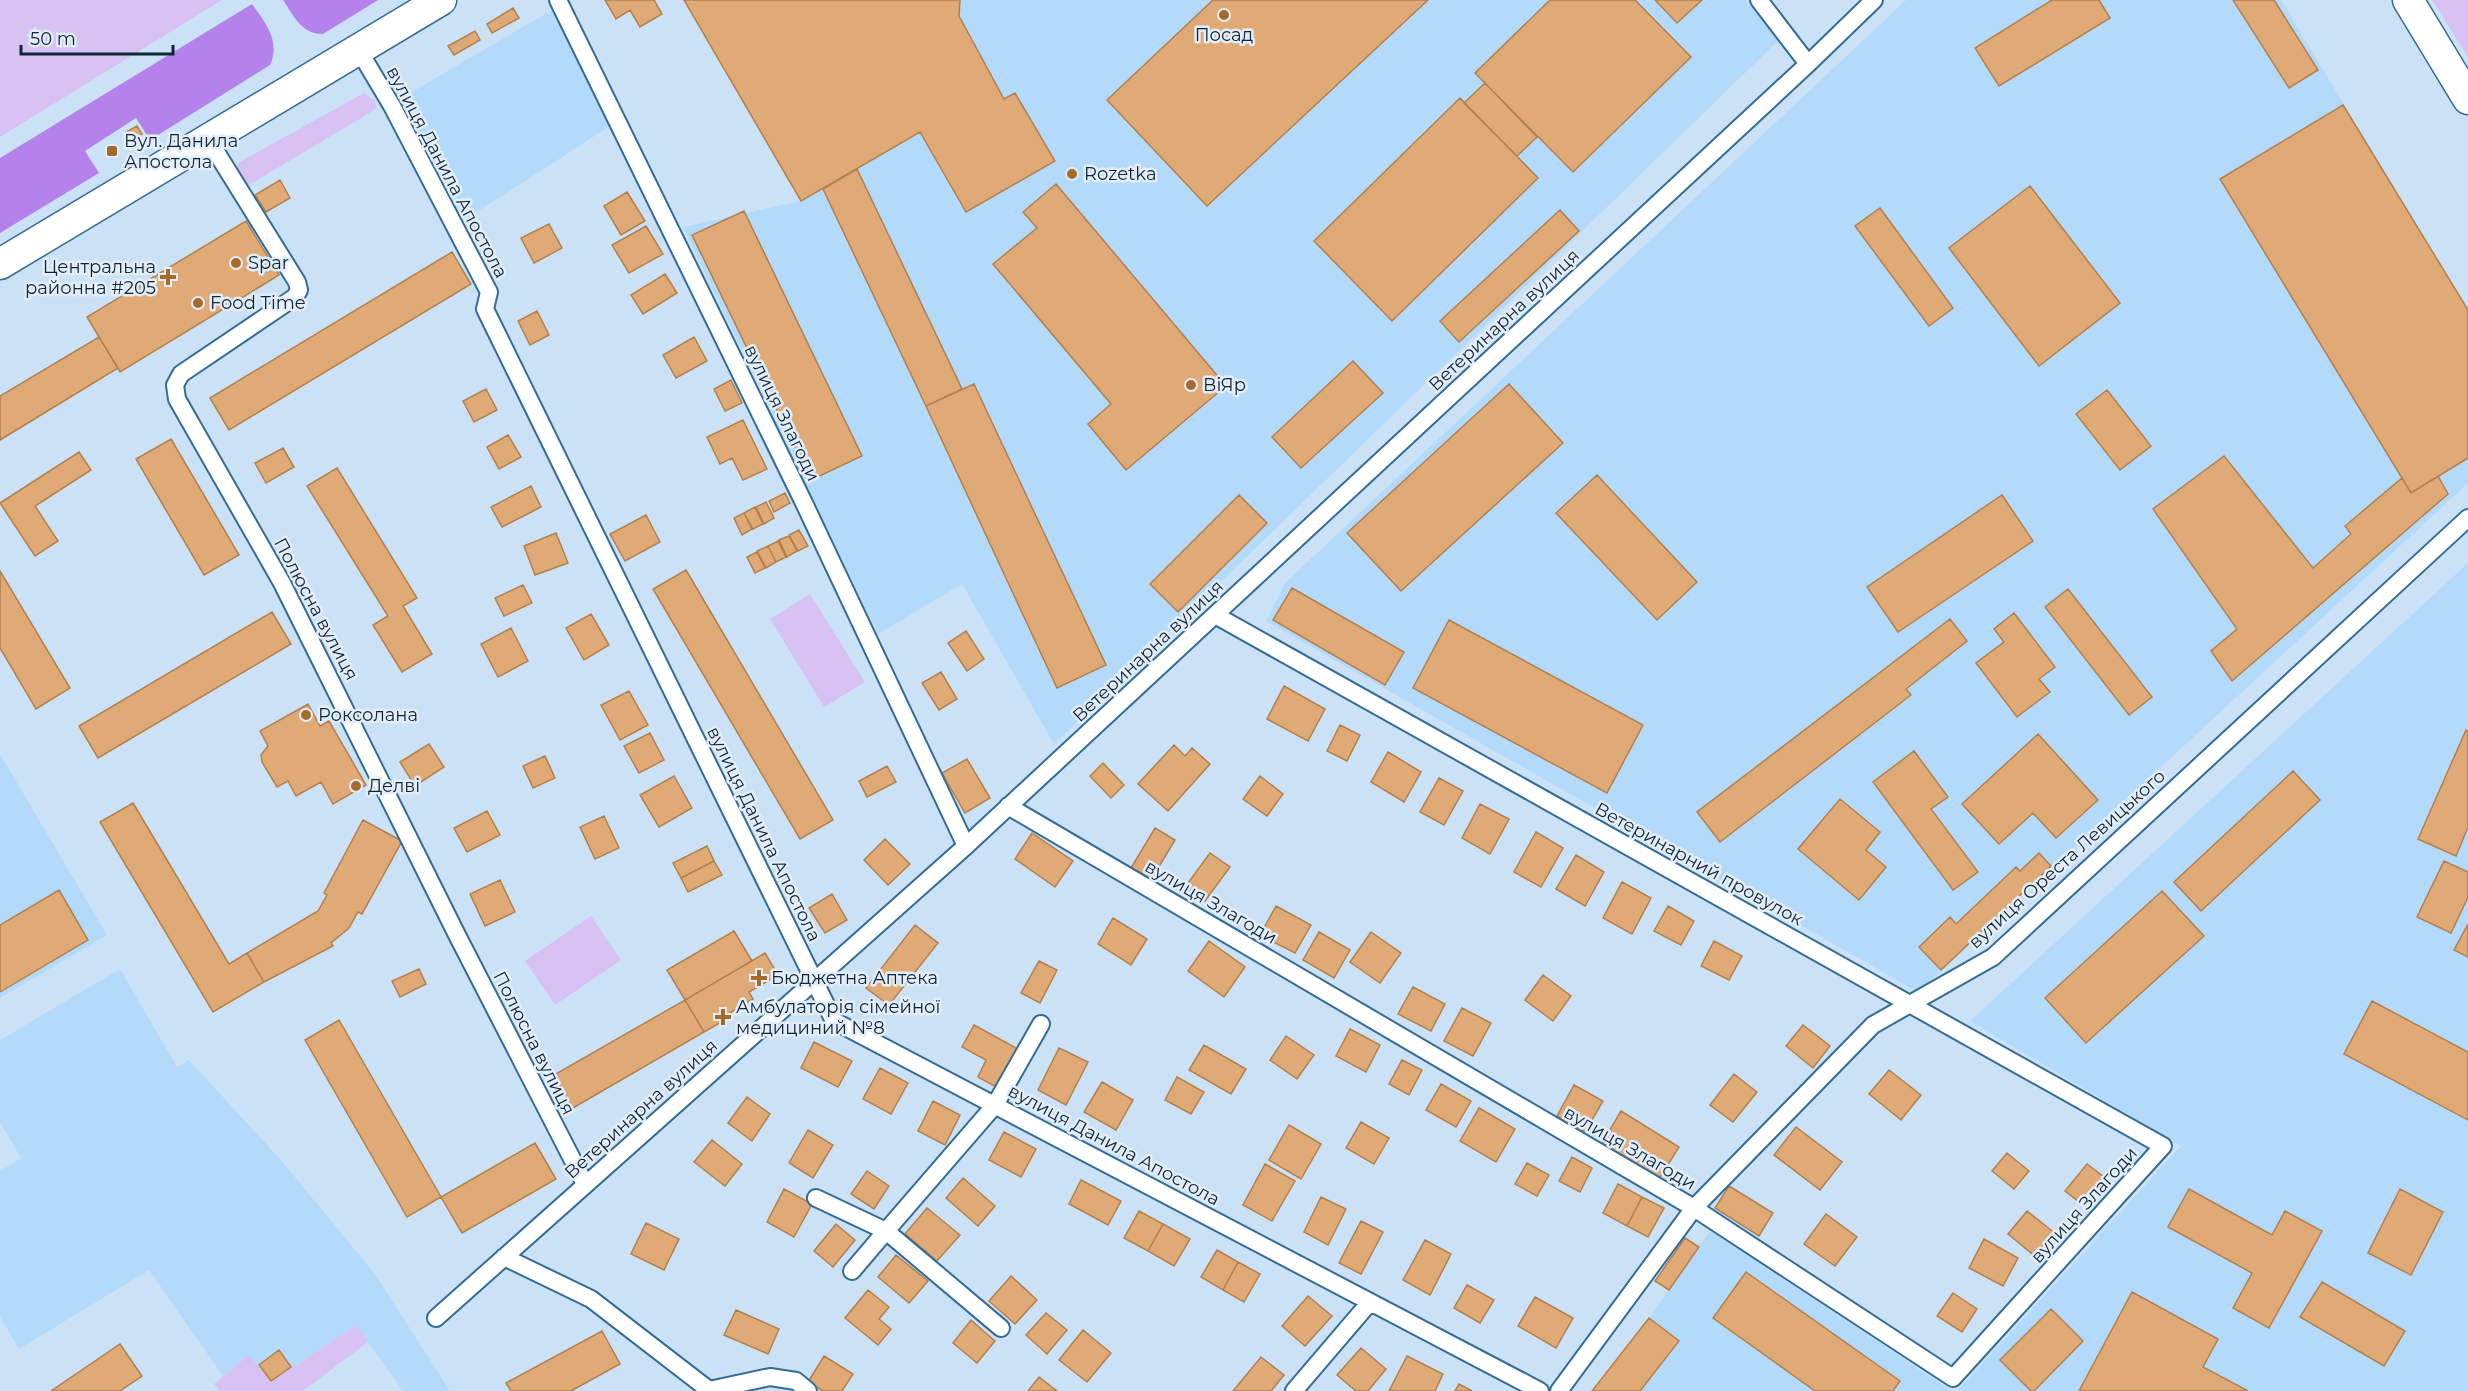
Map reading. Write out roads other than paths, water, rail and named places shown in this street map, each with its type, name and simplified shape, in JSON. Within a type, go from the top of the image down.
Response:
[{"type":"highway","points":[[0,264],[441,0]]},
{"type":"highway","points":[[2408,0],[2468,99]]},
{"type":"street","name":"вулиця Злагоди","points":[[558,0],[799,493],[966,846]]},
{"type":"street","points":[[1759,0],[1808,64]]},
{"type":"street","name":"Ветеринарна вулиця","points":[[436,1317],[966,846],[1808,64],[1874,0]]},
{"type":"street","name":"вулиця Данила Апостола","points":[[358,49],[392,106],[489,292],[485,309],[834,1021],[1540,1391]]},
{"type":"street","name":"Полюсна вулиця","points":[[208,139],[297,282],[299,290],[296,297],[181,374],[175,385],[177,399],[282,583],[456,933],[585,1184]]},
{"type":"street","name":"вулиця Ореста Левицького","points":[[1559,1391],[1694,1208],[1873,1025],[1993,957],[2468,518]]},
{"type":"street","name":"Ветеринарний провулок","points":[[1215,615],[2163,1146]]},
{"type":"street","name":"вулиця Злагоди","points":[[1008,807],[1694,1208],[1953,1378],[2163,1146]]},
{"type":"street","points":[[852,1271],[995,1105],[1041,1023]]},
{"type":"street","points":[[816,1198],[886,1231],[1001,1328]]},
{"type":"street","points":[[504,1257],[607,1309],[709,1391],[770,1377],[796,1381],[808,1391]]},
{"type":"street","points":[[1294,1391],[1370,1302]]},
{"type":"place","name":"Посад","points":[[1224,15]]},
{"type":"place","name":"Вул. Данила Апостола","points":[[112,151]]},
{"type":"place","name":"Rozetka","points":[[1072,174]]},
{"type":"place","name":"Spar","points":[[236,263]]},
{"type":"place","name":"Центральна районна #205","points":[[168,277]]},
{"type":"place","name":"Food Time","points":[[198,303]]},
{"type":"place","name":"ВіЯр","points":[[1191,385]]},
{"type":"place","name":"Роксолана","points":[[306,715]]},
{"type":"place","name":"Делві","points":[[356,786]]},
{"type":"place","name":"Бюджетна Аптека","points":[[759,978]]},
{"type":"place","name":"Амбулаторія сімейної медициний №8","points":[[723,1017]]}]
